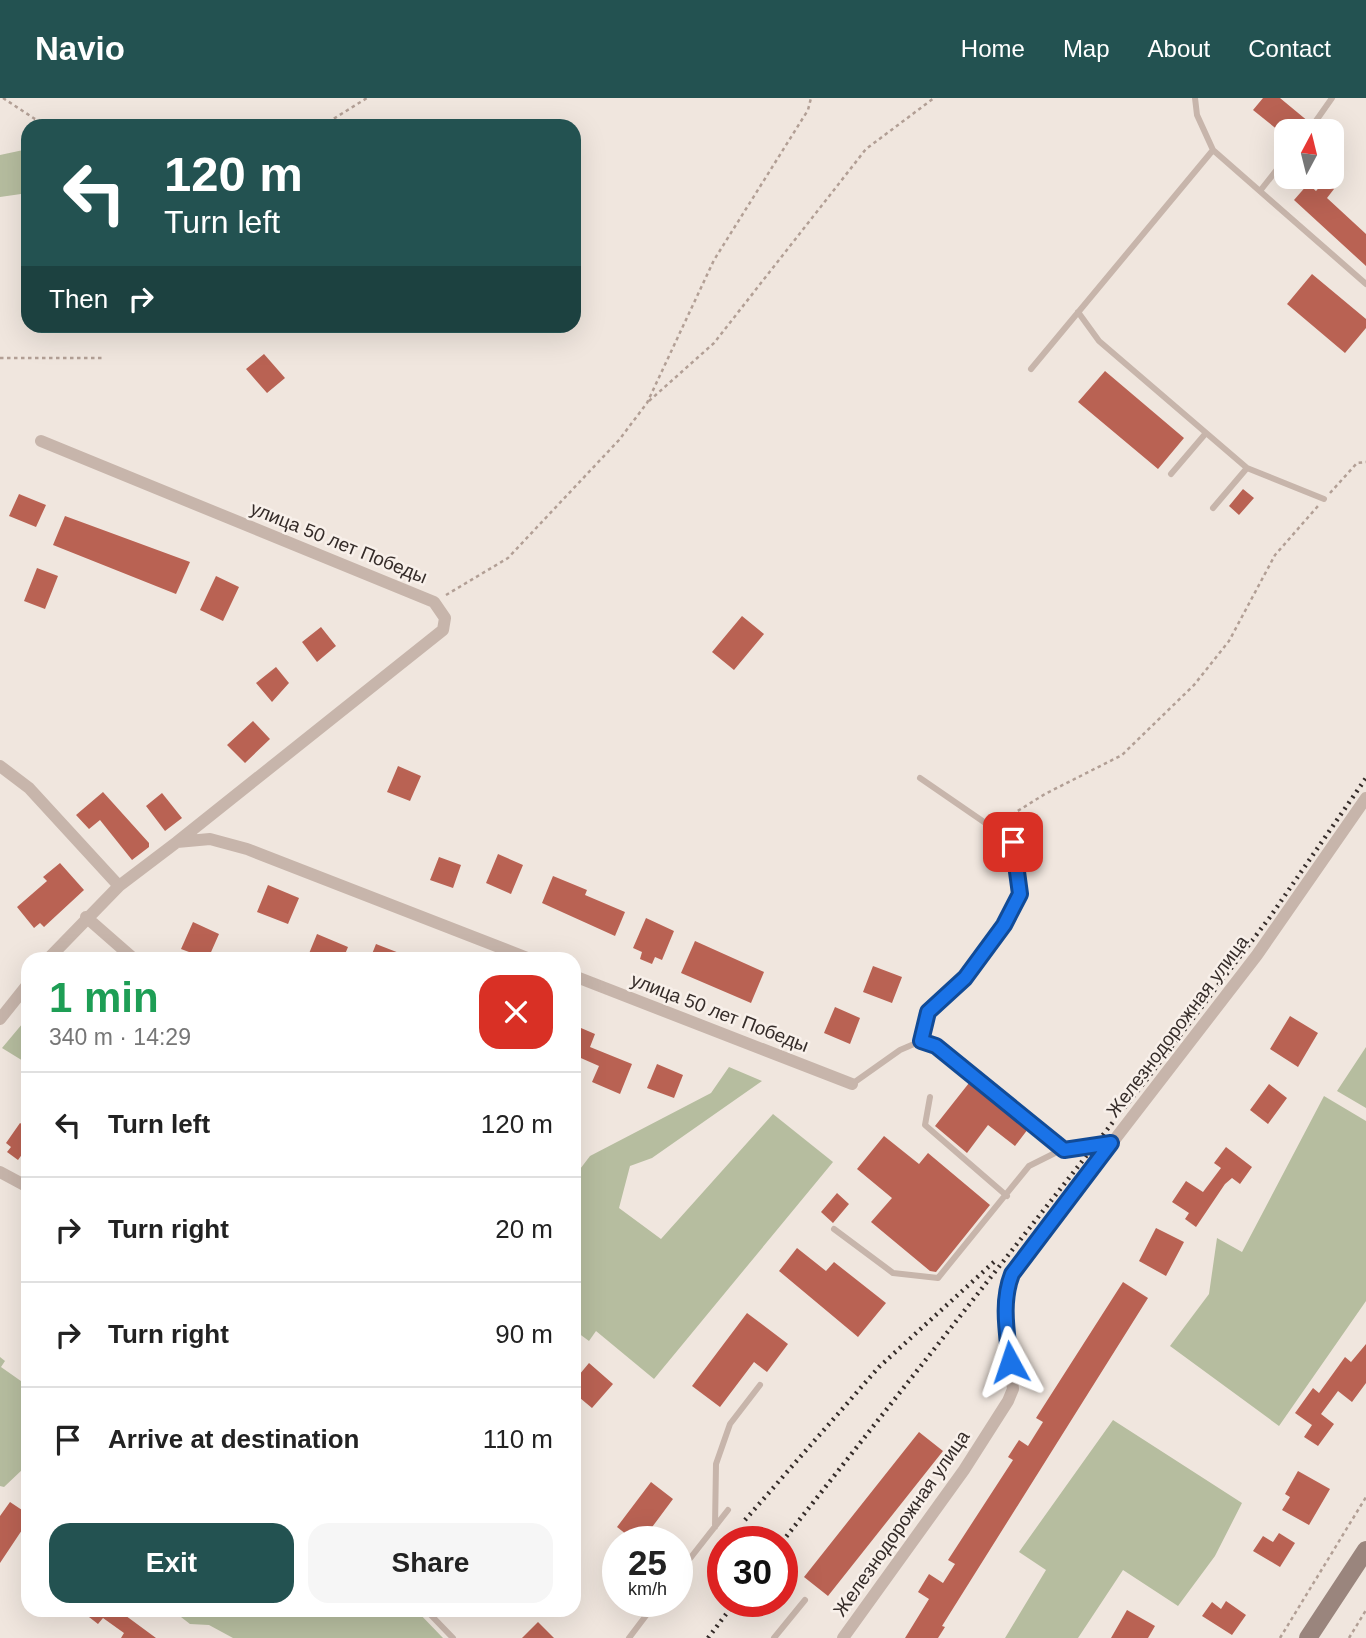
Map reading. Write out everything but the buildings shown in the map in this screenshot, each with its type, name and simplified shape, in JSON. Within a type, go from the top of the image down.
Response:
[{"type":"main road","points":[[1308,1638],[1366,1550]]},
{"type":"street","name":"улица 50 лет Победы","points":[[40,441],[434,602],[445,618],[443,630],[119,886],[54,952]]},
{"type":"street","points":[[0,766],[29,788],[119,886]]},
{"type":"street","name":"Железнодорожная улица","points":[[843,1638],[964,1470],[1008,1401],[1013,1389],[1005,1309],[1006,1289],[1012,1274],[1257,954],[1366,798]]},
{"type":"street","points":[[177,842],[210,839],[247,849],[512,952]]},
{"type":"street","points":[[86,918],[126,952]]},
{"type":"street","name":"улица 50 лет Победы","points":[[581,979],[852,1084]]},
{"type":"street","points":[[0,1019],[21,993]]},
{"type":"street","points":[[0,1172],[21,1183]]},
{"type":"lane","points":[[1195,98],[1197,115],[1213,150],[1366,285]]},
{"type":"lane","points":[[1317,119],[1332,98]]},
{"type":"lane","points":[[1031,369],[1213,150]]},
{"type":"lane","points":[[1260,191],[1274,173]]},
{"type":"lane","points":[[1078,312],[1099,341],[1247,468],[1324,499]]},
{"type":"lane","points":[[1171,474],[1206,433]]},
{"type":"lane","points":[[1213,508],[1247,468]]},
{"type":"lane","points":[[920,778],[1013,842],[1020,894],[1004,925],[965,978],[928,1012],[921,1041]]},
{"type":"lane","points":[[852,1084],[900,1050],[921,1041],[936,1046],[1064,1150]]},
{"type":"lane","points":[[930,1097],[925,1125],[1007,1196]]},
{"type":"lane","points":[[834,1229],[893,1273],[938,1279],[1029,1166],[1064,1150],[1111,1143]]},
{"type":"lane","points":[[715,1526],[716,1464],[730,1424],[760,1385]]},
{"type":"lane","points":[[716,1526],[728,1510]]},
{"type":"lane","points":[[693,1555],[707,1537]]},
{"type":"lane","name":"Железнодорожная улица","points":[[774,1638],[804,1600]]},
{"type":"lane","points":[[433,1617],[453,1638]]},
{"type":"lane","points":[[629,1638],[645,1617]]},
{"type":"path","points":[[3,98],[34,119]]},
{"type":"path","points":[[334,119],[367,98]]},
{"type":"path","points":[[647,403],[714,260],[808,110],[811,98]]},
{"type":"path","points":[[434,602],[508,558],[619,440],[647,403],[714,343],[866,149],[934,98]]},
{"type":"path","points":[[0,358],[102,358]]},
{"type":"path","points":[[991,827],[1045,794],[1122,755],[1194,685],[1229,641],[1275,555],[1357,463],[1366,462]]},
{"type":"path","points":[[1280,1638],[1366,1497]]},
{"type":"path","points":[[1349,1638],[1366,1610]]},
{"type":"green space","points":[[21,150],[21,194],[0,197],[0,155]]},
{"type":"green space","points":[[21,1025],[21,1060],[2,1048]]},
{"type":"green space","points":[[1366,1047],[1366,1108],[1337,1091]]},
{"type":"green space","points":[[729,1067],[762,1081],[652,1158],[630,1166],[619,1208],[661,1239],[773,1114],[833,1162],[654,1379],[596,1331],[589,1341],[581,1335],[581,1168],[590,1156],[711,1093]]},
{"type":"green space","points":[[1324,1096],[1366,1121],[1366,1301],[1279,1426],[1170,1346],[1209,1294],[1217,1238],[1242,1252]]},
{"type":"green space","points":[[0,1357],[5,1361],[1,1367],[21,1381],[21,1471],[4,1487],[0,1486]]},
{"type":"green space","points":[[1113,1420],[1242,1503],[1215,1556],[1178,1606],[1123,1570],[1078,1638],[1005,1638],[1046,1570],[1019,1552]]},
{"type":"green space","points":[[181,1617],[423,1617],[443,1638],[233,1638],[209,1625],[190,1624]]},
{"type":"railway","points":[[795,1526],[1147,1079],[1270,917],[1366,778]]},
{"type":"railway","points":[[745,1520],[879,1367],[995,1261]]},
{"type":"railway","points":[[708,1638],[724,1617]]},
{"type":"route","points":[[1010,1362],[1005,1309],[1006,1289],[1012,1274],[1111,1143],[1064,1150],[936,1046],[921,1041],[928,1012],[965,978],[1004,925],[1020,894],[1013,842]]}]
